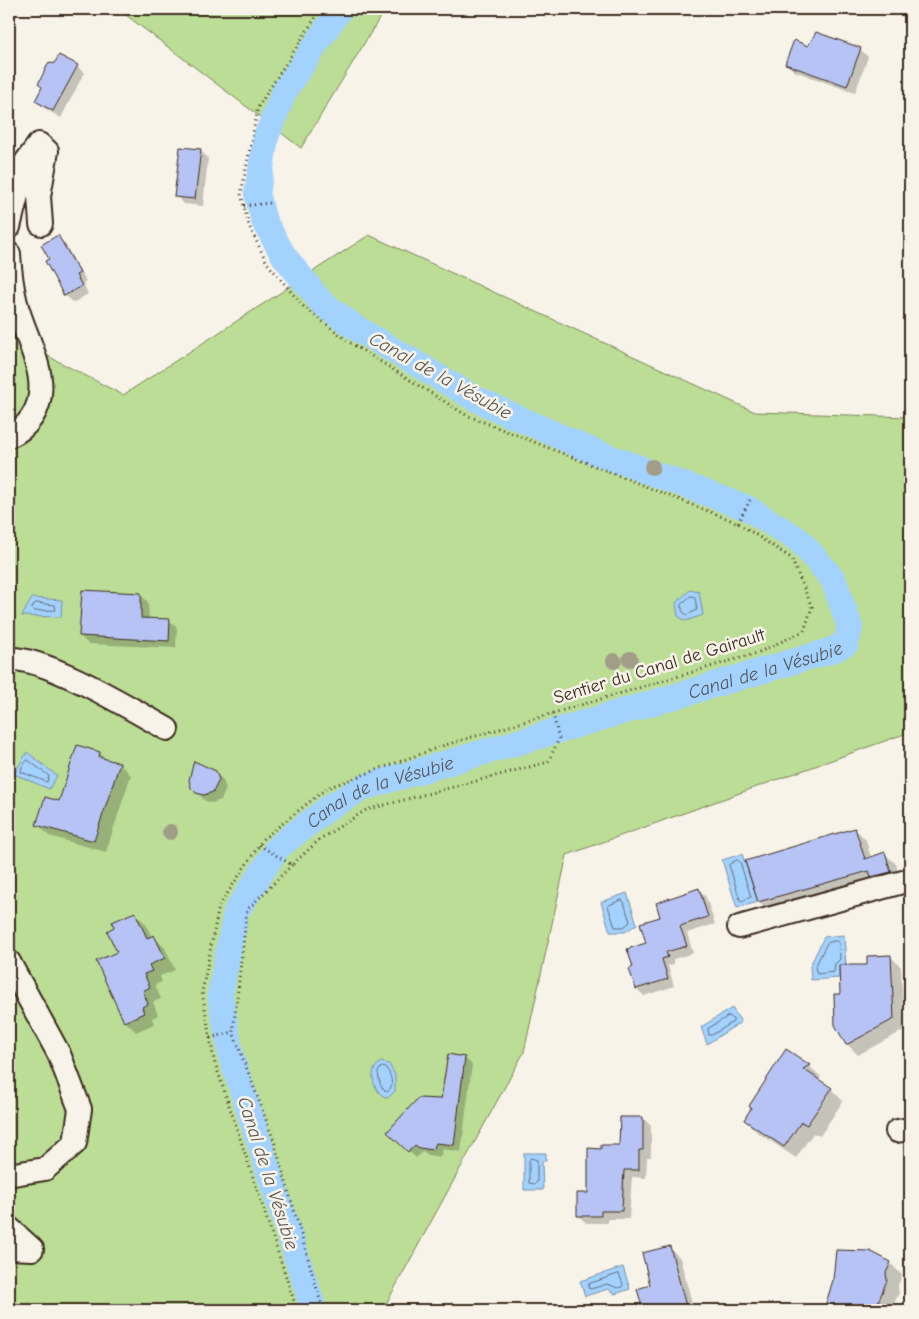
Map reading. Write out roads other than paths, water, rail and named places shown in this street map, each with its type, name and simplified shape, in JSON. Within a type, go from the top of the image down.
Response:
[{"type":"street","points":[[9,227],[25,163],[39,144],[47,151],[39,196],[41,224]]},
{"type":"street","points":[[9,254],[16,304],[34,354],[42,392],[38,408],[25,427],[9,436]]},
{"type":"street","points":[[9,660],[22,659],[71,678],[167,729]]},
{"type":"street","points":[[739,927],[910,880]]},
{"type":"street","points":[[9,962],[59,1054],[80,1108],[75,1143],[45,1168],[14,1174],[9,1172]]},
{"type":"street","points":[[9,1228],[32,1249],[9,1248]]},
{"type":"water","points":[[690,590],[699,592],[703,615],[686,621],[678,616],[676,603]]},
{"type":"water","points":[[32,598],[62,600],[61,617],[22,616]]},
{"type":"water","points":[[27,752],[57,776],[49,789],[14,774]]},
{"type":"water","points":[[742,854],[758,902],[737,908],[722,860]]},
{"type":"water","points":[[627,893],[637,924],[625,932],[610,932],[601,902]]},
{"type":"water","points":[[844,935],[846,965],[839,966],[839,978],[811,980],[810,966],[824,937]]},
{"type":"water","points":[[732,1008],[741,1022],[707,1044],[701,1027]]},
{"type":"water","points":[[381,1062],[389,1064],[395,1075],[395,1091],[388,1098],[379,1092],[374,1082],[374,1070]]},
{"type":"water","points":[[524,1153],[546,1153],[546,1161],[542,1161],[543,1190],[524,1190]]},
{"type":"water","points":[[623,1267],[630,1289],[615,1294],[608,1289],[585,1296],[580,1281]]},
{"type":"waterway","name":"Canal de la Vésubie","points":[[314,1310],[231,1056],[220,995],[236,912],[278,847],[331,806],[365,787],[833,650],[846,643],[850,627],[833,579],[799,540],[747,508],[590,450],[476,399],[356,328],[322,303],[284,256],[264,221],[257,194],[266,137],[285,90],[340,9]]}]
